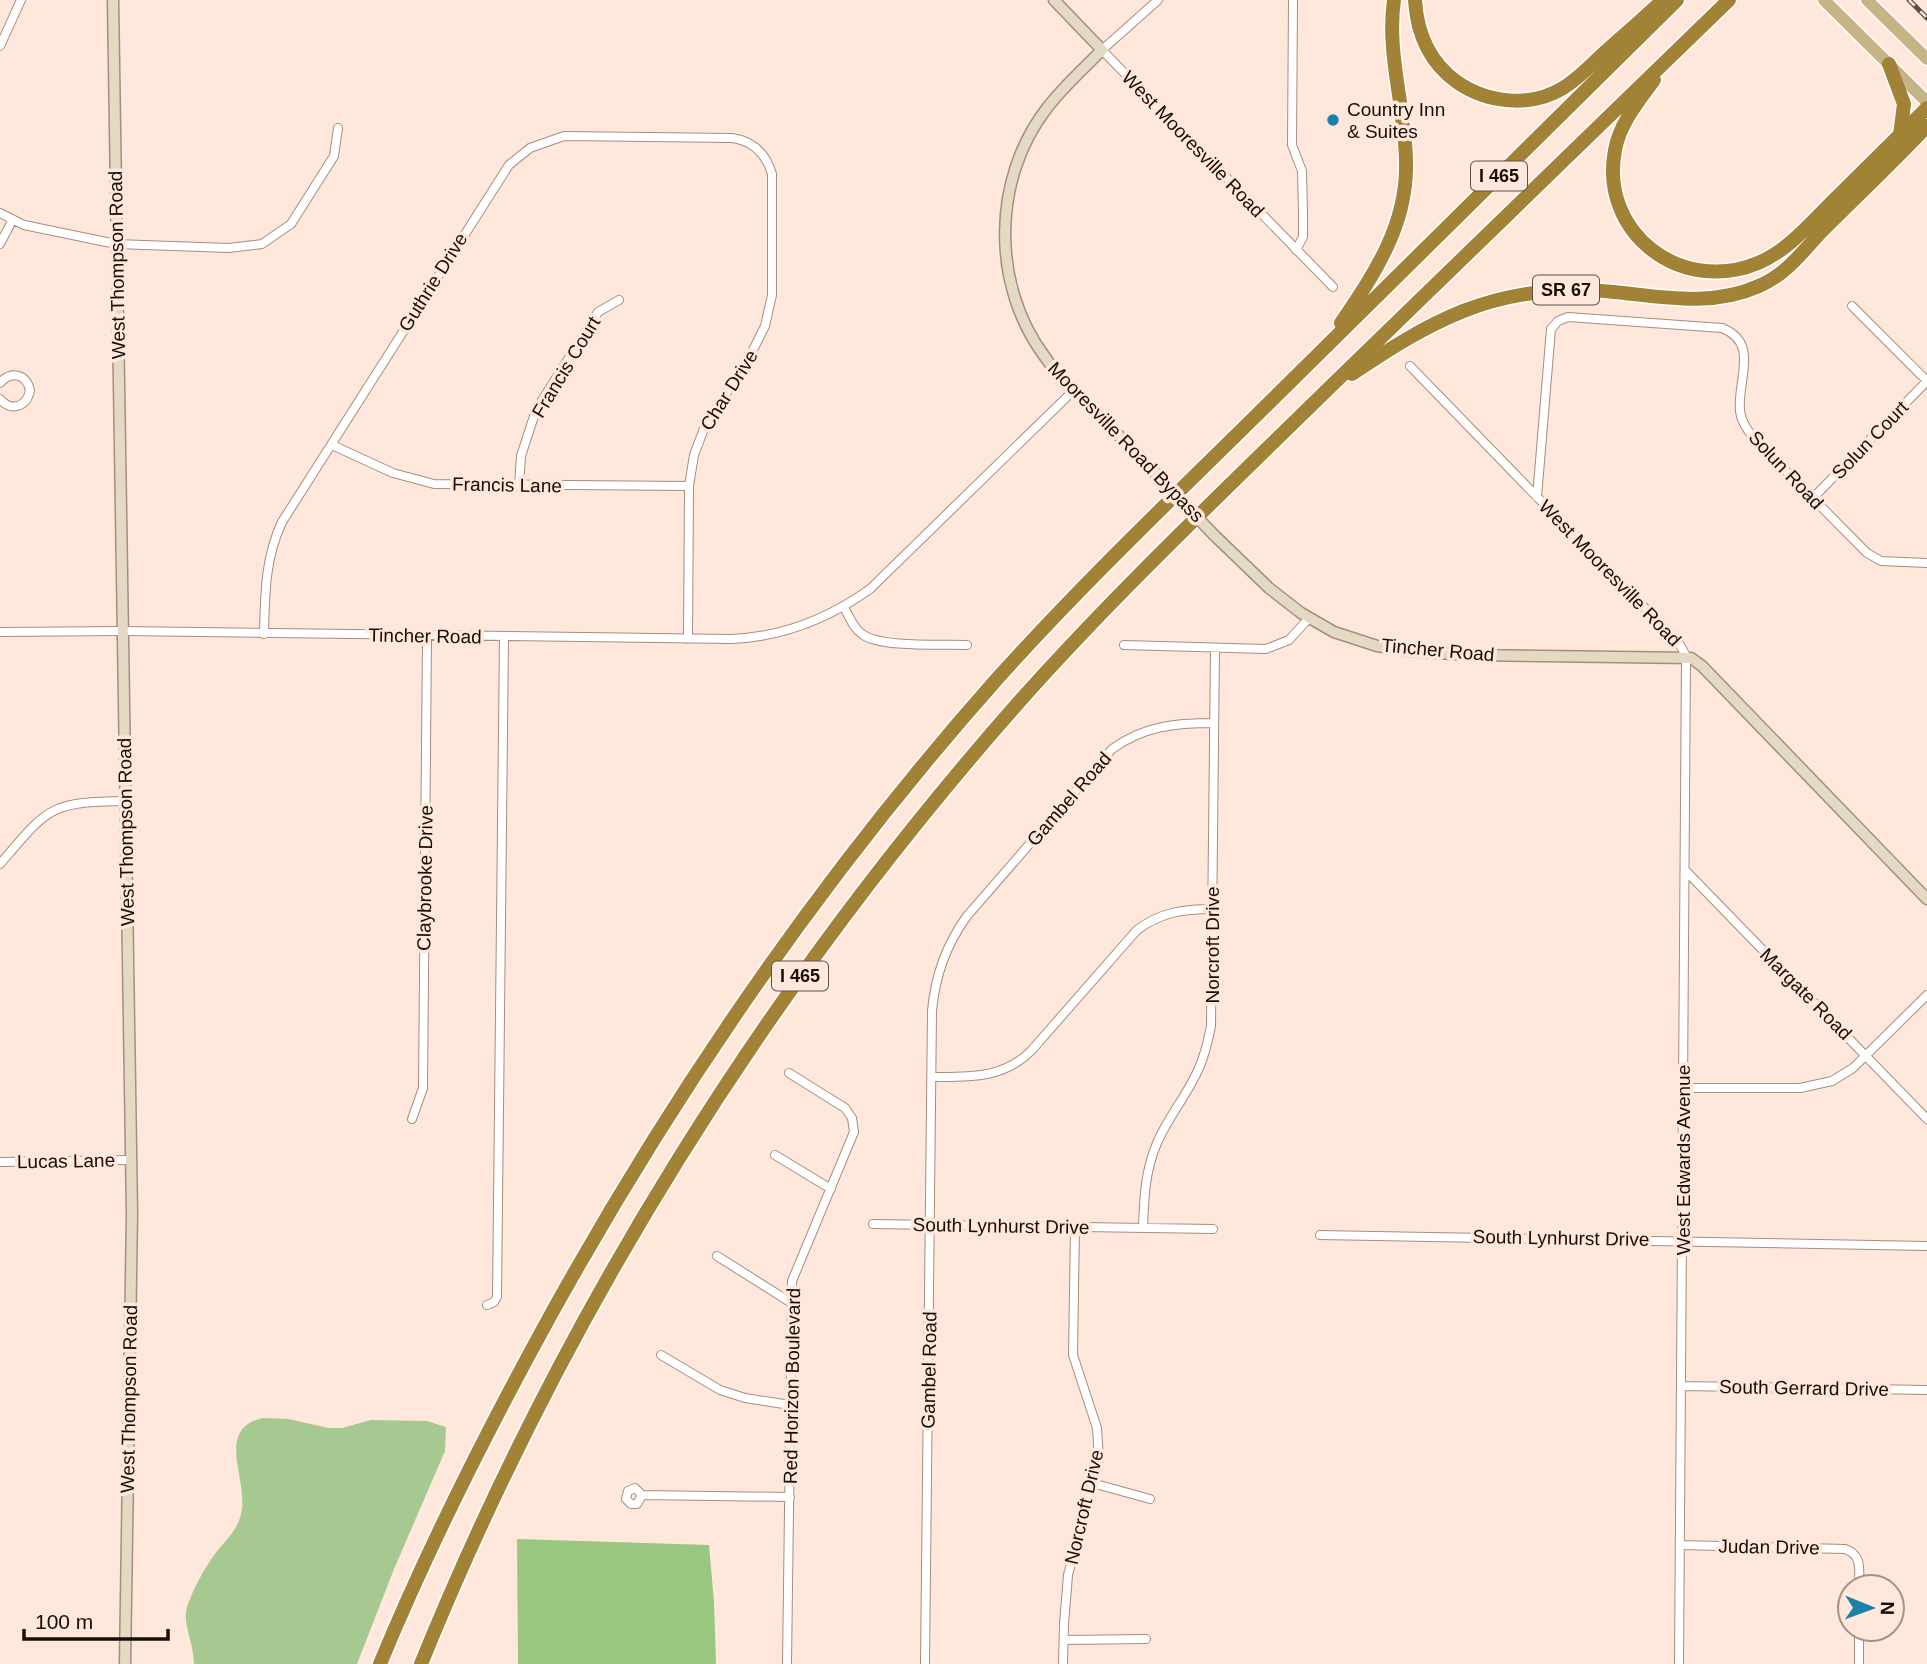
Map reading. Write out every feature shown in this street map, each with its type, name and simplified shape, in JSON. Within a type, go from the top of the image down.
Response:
[{"type":"highway","points":[[1320,353],[1378,268],[1391,240],[1403,202],[1406,162],[1392,38],[1394,0]]},
{"type":"highway","points":[[1415,0],[1416,19],[1421,36],[1439,67],[1465,88],[1501,100],[1520,101],[1564,88],[1664,0]]},
{"type":"highway","name":"I 465","points":[[380,1664],[438,1532],[488,1431],[569,1283],[685,1089],[781,949],[884,813],[1011,664],[1093,577],[1677,0]]},
{"type":"highway","name":"I 465","points":[[421,1664],[492,1501],[580,1329],[674,1166],[806,968],[908,834],[1018,704],[1116,598],[1729,0]]},
{"type":"highway","points":[[1675,51],[1623,126],[1615,149],[1613,182],[1623,214],[1642,242],[1662,257],[1685,268],[1727,272],[1768,259],[1807,226],[1927,108]]},
{"type":"highway","points":[[1889,64],[1905,104],[1900,135]]},
{"type":"highway","name":"SR 67","points":[[1325,392],[1429,325],[1469,307],[1537,292],[1573,290],[1700,300],[1726,297],[1758,287],[1788,269],[1927,126]]},
{"type":"highway","points":[[1901,153],[1927,141]]},
{"type":"main road","name":"West Thompson Road","points":[[113,0],[131,1160],[125,1664]]},
{"type":"main road","name":"West Mooresville Road","points":[[1054,0],[1102,50]]},
{"type":"main road","points":[[1824,0],[1927,102]]},
{"type":"main road","points":[[1867,0],[1927,59]]},
{"type":"main road","name":"Mooresville Road Bypass","points":[[1102,50],[1047,108],[1032,131],[1013,176],[1006,208],[1005,251],[1017,304],[1038,347],[1074,390],[1269,588],[1309,618]]},
{"type":"main road","name":"Tincher Road","points":[[1309,618],[1352,638],[1412,651],[1686,656]]},
{"type":"main road","name":"West Mooresville Road","points":[[1686,656],[1702,666],[1927,899]]},
{"type":"street","points":[[0,46],[21,0]]},
{"type":"street","points":[[1102,50],[1158,0]]},
{"type":"street","points":[[1293,0],[1292,145],[1302,171],[1303,214],[1303,237],[1296,250]]},
{"type":"street","name":"West Mooresville Road","points":[[1102,50],[1332,287]]},
{"type":"street","points":[[0,213],[12,221],[116,244],[229,247],[262,244],[290,224],[334,156],[338,128]]},
{"type":"street","name":"Guthrie Drive","points":[[264,634],[266,568],[282,522],[509,165],[526,150],[551,139],[578,136],[732,138],[757,148]]},
{"type":"street","name":"Char Drive","points":[[688,639],[689,486],[694,455],[705,426],[758,343],[771,304],[772,174],[767,160],[757,148]]},
{"type":"street","points":[[0,244],[12,221]]},
{"type":"street","name":"Francis Court","points":[[519,486],[521,456],[536,410],[598,312],[619,300]]},
{"type":"street","points":[[1852,306],[1927,381]]},
{"type":"street","name":"Solun Road","points":[[1537,497],[1551,329],[1558,321],[1568,317],[1722,328],[1735,333],[1744,346],[1740,414],[1747,430],[1867,553],[1881,561],[1927,563]]},
{"type":"street","name":"West Mooresville Road","points":[[1410,366],[1679,643],[1686,656]]},
{"type":"street","points":[[0,399],[9,406],[19,406],[26,401],[30,393],[29,384],[23,377],[15,374],[1,378]]},
{"type":"street","name":"Solun Court","points":[[1812,499],[1927,381]]},
{"type":"street","name":"Tincher Road","points":[[0,632],[123,631],[688,639],[771,635],[808,624],[844,607],[883,578],[1074,390]]},
{"type":"street","name":"Francis Lane","points":[[332,444],[393,473],[434,484],[689,486]]},
{"type":"street","points":[[844,607],[857,630],[874,640],[967,645]]},
{"type":"street","points":[[1124,645],[1215,649],[1276,647],[1292,638],[1309,618]]},
{"type":"street","name":"Claybrooke Drive","points":[[412,1119],[423,1088],[427,636]]},
{"type":"street","points":[[487,1305],[496,1300],[497,1284],[504,637]]},
{"type":"street","name":"Norcroft Drive","points":[[1143,1228],[1144,1196],[1151,1161],[1160,1136],[1199,1069],[1212,1018],[1215,649]]},
{"type":"street","name":"West Edwards Avenue","points":[[1679,1664],[1686,656]]},
{"type":"street","name":"Gambel Road","points":[[925,1664],[932,1011],[940,968],[962,923],[1115,747],[1134,735],[1160,726],[1214,723]]},
{"type":"street","points":[[0,864],[34,824],[52,810],[78,802],[126,801]]},
{"type":"street","name":"Margate Road","points":[[1685,870],[1927,1119]]},
{"type":"street","points":[[932,1077],[989,1075],[1018,1063],[1137,930],[1156,918],[1174,912],[1212,909]]},
{"type":"street","points":[[1684,1088],[1811,1087],[1842,1076],[1927,995]]},
{"type":"street","name":"Red Horizon Boulevard","points":[[787,1664],[792,1281],[853,1137],[853,1120],[845,1108],[789,1073]]},
{"type":"street","points":[[775,1155],[831,1189]]},
{"type":"street","name":"Lucas Lane","points":[[0,1162],[131,1160]]},
{"type":"street","name":"South Lynhurst Drive","points":[[873,1224],[1213,1229]]},
{"type":"street","name":"Norcroft Drive","points":[[1063,1664],[1068,1575],[1099,1458],[1097,1428],[1076,1369],[1073,1349],[1074,1227]]},
{"type":"street","name":"South Lynhurst Drive","points":[[1320,1235],[1927,1246]]},
{"type":"street","points":[[717,1256],[790,1302]]},
{"type":"street","points":[[662,1356],[720,1390],[745,1398],[790,1405]]},
{"type":"street","name":"South Gerrard Drive","points":[[1681,1386],[1927,1390]]},
{"type":"street","points":[[1092,1483],[1150,1499]]},
{"type":"street","points":[[642,1495],[790,1497]]},
{"type":"street","name":"Judan Drive","points":[[1680,1545],[1845,1549],[1856,1555],[1859,1573]]},
{"type":"street","points":[[1064,1640],[1146,1639]]},
{"type":"street","points":[[1858,1664],[1859,1643]]},
{"type":"green space","points":[[263,1418],[288,1419],[329,1428],[342,1428],[371,1420],[427,1421],[446,1427],[445,1451],[357,1664],[194,1664],[186,1620],[187,1607],[207,1566],[238,1523],[242,1509],[236,1455],[240,1432],[249,1423]]},
{"type":"green space","points":[[517,1539],[709,1545],[716,1664],[518,1664]]},
{"type":"railway","points":[[1909,0],[1927,18]]},
{"type":"place","name":"Country Inn & Suites","points":[[1333,120]]}]
